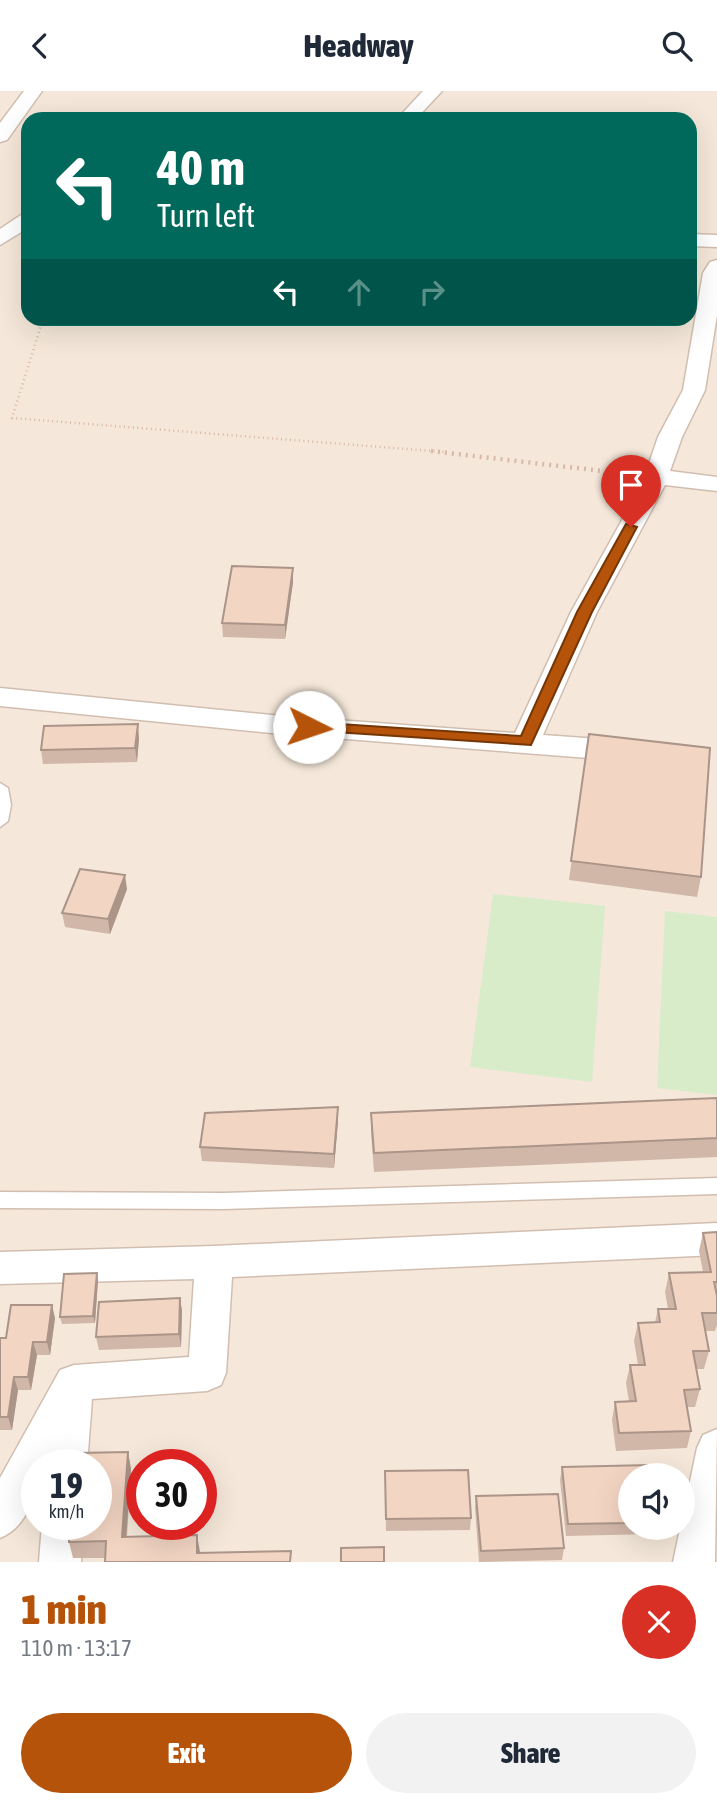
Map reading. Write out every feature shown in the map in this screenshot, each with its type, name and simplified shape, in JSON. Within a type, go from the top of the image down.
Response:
[{"type":"street","points":[[0,136],[33,91]]},
{"type":"street","points":[[413,112],[433,91]]},
{"type":"street","points":[[0,219],[21,221]]},
{"type":"street","points":[[0,240],[21,225]]},
{"type":"street","points":[[697,240],[717,241]]},
{"type":"street","points":[[526,741],[584,612],[656,477],[670,437],[694,390],[713,273],[717,266]]},
{"type":"street","points":[[656,477],[717,484]]},
{"type":"street","points":[[0,697],[282,725],[526,741],[649,753]]},
{"type":"street","points":[[0,1268],[214,1262],[717,1239]]},
{"type":"street","points":[[74,1384],[207,1373],[214,1262]]},
{"type":"street","points":[[69,1449],[74,1384]]},
{"type":"street","points":[[0,1518],[74,1384]]},
{"type":"street","points":[[694,1562],[717,1447]]},
{"type":"street","points":[[60,1562],[62,1540]]},
{"type":"lane","points":[[0,788],[3,805],[0,821]]},
{"type":"lane","points":[[0,1200],[224,1201],[717,1186]]},
{"type":"path","points":[[41,326],[12,418],[415,449],[656,477]]},
{"type":"shaded area","points":[[0,91],[717,91],[717,1562],[0,1562]]},
{"type":"green space","points":[[493,894],[605,906],[592,1082],[470,1067]]},
{"type":"green space","points":[[665,911],[717,917],[717,1095],[657,1088]]},
{"type":"building","points":[[232,566],[293,568],[285,625],[222,623]]},
{"type":"building","points":[[138,724],[135,748],[41,750],[44,726]]},
{"type":"building","points":[[589,734],[710,748],[701,877],[571,861]]},
{"type":"building","points":[[80,869],[125,875],[108,919],[62,913]]},
{"type":"building","points":[[717,1098],[717,1138],[374,1153],[371,1113]]},
{"type":"building","points":[[338,1107],[334,1154],[200,1147],[205,1113]]},
{"type":"building","points":[[717,1232],[717,1282],[714,1282],[717,1313],[702,1313],[709,1351],[693,1351],[700,1389],[684,1390],[691,1431],[619,1433],[615,1402],[636,1401],[630,1365],[645,1365],[638,1323],[660,1322],[658,1309],[676,1309],[669,1273],[711,1272],[703,1233]]},
{"type":"building","points":[[97,1273],[93,1316],[60,1317],[64,1274]]},
{"type":"building","points":[[180,1298],[179,1334],[96,1337],[99,1302]]},
{"type":"building","points":[[11,1305],[52,1305],[47,1342],[33,1342],[28,1377],[14,1377],[8,1417],[0,1417],[0,1338],[6,1338]]},
{"type":"building","points":[[112,1452],[126,1452],[122,1537],[126,1537],[126,1540],[197,1540],[197,1553],[291,1551],[290,1562],[105,1562],[106,1541],[69,1542],[112,1540]]},
{"type":"building","points":[[618,1466],[618,1523],[568,1524],[562,1467]]},
{"type":"building","points":[[468,1470],[471,1518],[386,1519],[385,1471]]},
{"type":"building","points":[[558,1494],[564,1548],[481,1551],[476,1496]]},
{"type":"building","points":[[384,1547],[384,1562],[341,1562],[341,1548]]},
{"type":"route","points":[[309,727],[526,741],[584,612],[631,527]]}]
